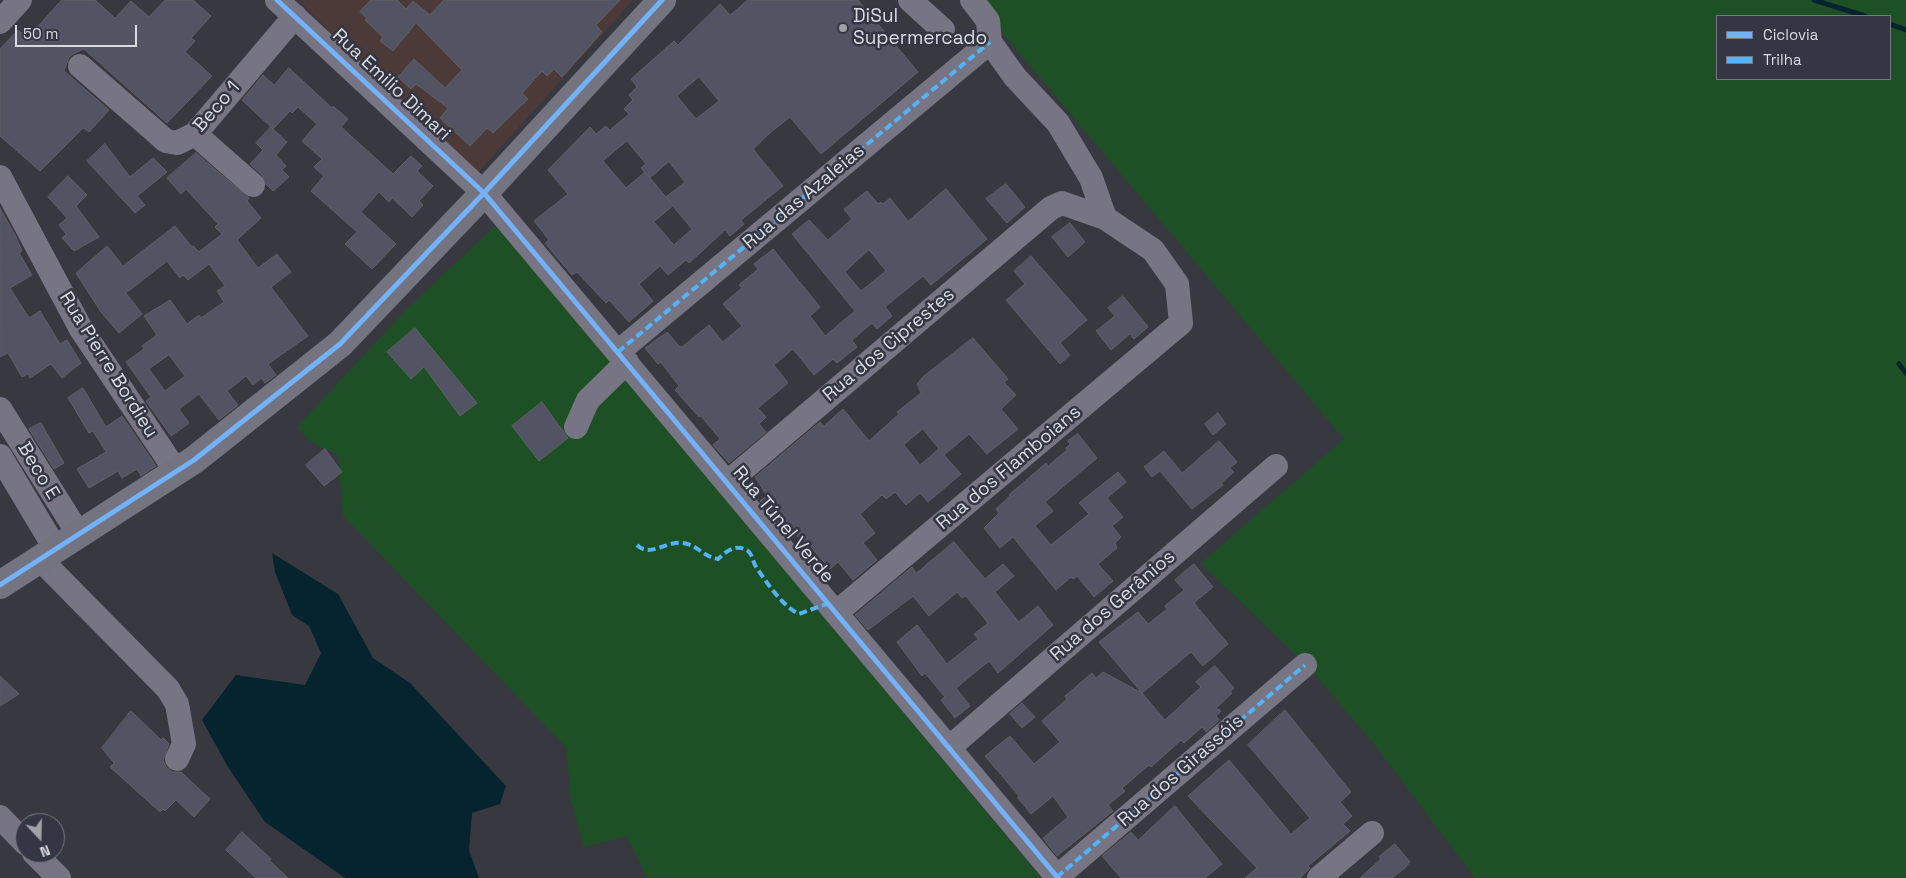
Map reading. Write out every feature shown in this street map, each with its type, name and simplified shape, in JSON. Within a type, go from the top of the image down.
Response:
[{"type":"main road","points":[[0,585],[194,460],[340,344],[484,193],[651,4]]},
{"type":"street","points":[[0,22],[20,0]]},
{"type":"street","name":"Rua Emilio Dimari","points":[[277,0],[484,193]]},
{"type":"street","points":[[910,0],[943,30]]},
{"type":"street","points":[[972,0],[988,21],[990,42],[1015,77],[1058,123],[1091,178],[1105,218]]},
{"type":"street","name":"Beco 1","points":[[80,66],[166,141],[177,143],[195,134],[294,16]]},
{"type":"street","name":"Rua das Azaleias","points":[[576,427],[588,400],[622,357],[990,42]]},
{"type":"street","points":[[195,134],[253,185]]},
{"type":"street","name":"Rua Pierre Bordieu","points":[[0,177],[81,329],[176,471]]},
{"type":"street","name":"Rua Túnel Verde","points":[[484,193],[950,746],[1058,878]]},
{"type":"street","name":"Rua dos Ciprestes","points":[[728,482],[1051,208],[1062,203],[1105,218]]},
{"type":"street","name":"Rua dos Flamboians","points":[[837,612],[1181,323],[1177,284],[1154,250],[1105,218]]},
{"type":"street","name":"Beco E","points":[[0,409],[63,512],[78,533]]},
{"type":"street","points":[[0,456],[48,553],[168,688],[177,704],[184,744],[177,759]]},
{"type":"street","name":"Rua dos Gerânios","points":[[950,746],[1276,466]]},
{"type":"street","name":"Rua dos Girassóis","points":[[1058,878],[1304,665]]},
{"type":"street","points":[[0,817],[15,833]]},
{"type":"street","points":[[1319,878],[1372,833]]},
{"type":"shaded area","points":[[298,0],[633,0],[475,176]]},
{"type":"green space","points":[[979,0],[1906,0],[1906,878],[1475,878],[1374,744],[1311,670],[1201,563],[1344,439],[1010,42]]},
{"type":"green space","points":[[497,224],[1041,878],[647,878],[627,836],[584,847],[571,801],[566,747],[343,516],[338,455],[311,442],[297,427],[406,310]]},
{"type":"water","points":[[272,553],[338,594],[373,658],[410,683],[506,786],[500,804],[472,813],[469,850],[479,878],[345,878],[265,822],[228,767],[202,720],[236,675],[305,685],[321,653],[309,626],[292,615],[275,572]]},
{"type":"building","points":[[62,0],[95,0],[115,18],[131,1],[149,17],[165,0],[193,0],[211,16],[191,38],[195,41],[185,52],[212,76],[167,123],[84,49],[75,53],[69,57],[64,71],[109,110],[89,132],[84,128],[82,129],[40,171],[0,136],[0,49],[18,30],[27,38]]},
{"type":"building","points":[[371,0],[397,0],[406,9],[413,1],[430,15],[444,0],[620,0],[596,25],[602,32],[562,77],[554,69],[547,76],[542,71],[522,93],[528,99],[493,133],[487,128],[470,146],[440,118],[448,108],[416,84],[411,89],[398,77],[414,59],[445,88],[462,70],[416,23],[393,51],[380,41],[383,37],[365,20],[367,18],[360,12]]},
{"type":"building","points":[[748,0],[858,0],[918,72],[821,154],[790,117],[771,132],[753,149],[783,186],[741,220],[744,224],[730,236],[725,230],[689,263],[686,260],[668,275],[660,266],[639,284],[653,301],[629,322],[609,300],[606,303],[577,272],[572,275],[545,243],[549,240],[534,221],[568,194],[548,170],[590,127],[596,134],[606,126],[610,130],[629,114],[624,109],[633,100],[629,95],[637,87],[631,79],[674,41],[678,45],[720,4],[730,15]],"holes":[[[699,77],[719,101],[696,119],[677,96]],[[627,141],[646,164],[641,168],[645,172],[626,188],[603,161]],[[669,162],[685,182],[666,197],[650,178]],[[673,206],[692,229],[674,245],[654,222]]]},
{"type":"building","points":[[289,68],[332,108],[333,106],[348,119],[341,127],[393,174],[411,156],[422,166],[417,171],[433,186],[419,201],[423,205],[412,217],[392,198],[389,202],[379,192],[361,212],[396,244],[372,269],[345,244],[357,232],[311,191],[324,176],[314,167],[322,159],[302,141],[317,124],[298,107],[292,113],[290,111],[273,129],[242,100],[263,75],[274,85]]},
{"type":"building","points":[[271,127],[287,142],[276,155],[286,166],[282,170],[289,177],[273,191],[266,184],[262,175],[250,164],[263,150],[256,143]]},
{"type":"building","points":[[105,144],[130,177],[153,158],[167,172],[137,196],[145,205],[135,213],[87,161]]},
{"type":"building","points":[[196,153],[249,198],[247,201],[261,218],[237,240],[258,268],[277,254],[291,272],[271,287],[308,336],[268,364],[276,375],[265,383],[261,378],[253,385],[246,376],[227,391],[238,405],[219,420],[199,394],[179,409],[189,423],[171,436],[146,401],[151,397],[126,362],[144,349],[142,346],[157,335],[144,316],[170,300],[187,324],[199,315],[201,318],[224,302],[217,291],[225,286],[209,264],[188,280],[183,275],[180,278],[167,261],[126,293],[142,314],[119,333],[101,312],[76,273],[107,246],[123,266],[175,226],[192,247],[199,252],[222,234],[215,227],[218,224],[186,189],[181,194],[167,178]],"holes":[[[169,355],[185,376],[165,391],[149,369]]]},
{"type":"building","points":[[68,176],[87,195],[76,206],[99,237],[74,251],[62,238],[66,234],[59,225],[67,218],[48,197]]},
{"type":"building","points":[[1006,184],[1025,207],[1007,223],[986,199]]},
{"type":"building","points":[[946,189],[987,239],[931,285],[923,276],[885,307],[892,316],[877,329],[872,323],[852,340],[857,347],[837,363],[833,359],[814,375],[793,349],[774,365],[788,383],[758,408],[766,417],[759,424],[766,432],[729,463],[713,445],[720,439],[701,416],[699,417],[675,390],[679,386],[661,362],[658,364],[645,348],[667,332],[682,347],[709,325],[723,342],[742,326],[723,304],[742,288],[739,285],[758,269],[754,264],[773,249],[820,307],[810,316],[825,336],[855,311],[792,234],[809,220],[828,240],[852,219],[844,209],[867,191],[878,204],[881,202],[883,204],[890,198],[908,221]],"holes":[[[869,250],[886,271],[861,291],[845,272]]]},
{"type":"building","points":[[0,208],[22,251],[19,253],[32,275],[10,288],[29,318],[40,311],[60,344],[67,340],[81,363],[62,378],[51,364],[30,378],[28,374],[22,377],[8,353],[0,357]]},
{"type":"building","points":[[1070,223],[1085,242],[1068,257],[1052,237]]},
{"type":"building","points":[[1031,256],[1087,320],[1060,343],[1070,355],[1060,364],[1006,300],[1025,284],[1014,271]]},
{"type":"building","points":[[1123,296],[1148,327],[1134,339],[1130,334],[1111,350],[1096,331],[1115,316],[1108,308]]},
{"type":"building","points":[[415,328],[477,403],[460,416],[424,367],[411,379],[387,352]]},
{"type":"building","points":[[973,338],[1008,379],[1004,382],[1016,395],[1001,409],[1018,429],[987,454],[969,434],[944,455],[961,474],[928,502],[920,493],[906,505],[895,492],[886,499],[882,495],[860,514],[875,533],[863,543],[877,560],[853,580],[838,562],[830,569],[783,520],[780,523],[776,521],[760,501],[767,496],[755,477],[820,422],[824,426],[843,409],[869,441],[899,414],[897,412],[921,393],[917,384],[924,376]],"holes":[[[923,429],[939,449],[920,465],[904,445]]]},
{"type":"building","points":[[83,388],[106,427],[122,416],[156,466],[141,476],[137,469],[122,478],[118,471],[89,488],[77,469],[106,452],[93,431],[89,433],[68,398]]},
{"type":"building","points":[[542,402],[568,438],[539,461],[512,426]]},
{"type":"building","points":[[1218,413],[1226,424],[1213,435],[1205,424]]},
{"type":"building","points":[[41,423],[64,463],[54,469],[29,429]]},
{"type":"building","points":[[1078,434],[1097,458],[1045,502],[1053,511],[1035,526],[1051,545],[1089,514],[1079,503],[1118,472],[1126,482],[1107,498],[1123,517],[1112,526],[1121,537],[1115,543],[1117,548],[1098,564],[1113,581],[1094,597],[1077,576],[1073,579],[1071,577],[1056,590],[1013,537],[1000,548],[984,528],[999,513],[996,509],[1009,495],[1046,463],[1048,466],[1067,450],[1066,448],[1070,444],[1068,441]]},
{"type":"building","points":[[1219,441],[1237,462],[1230,468],[1234,472],[1221,483],[1223,485],[1192,509],[1160,471],[1152,477],[1144,467],[1164,451],[1182,473]]},
{"type":"building","points":[[325,449],[342,472],[324,486],[306,465]]},
{"type":"building","points":[[954,542],[985,579],[1003,564],[1014,576],[995,592],[1019,622],[1038,606],[1053,625],[998,673],[989,661],[956,688],[970,706],[955,718],[941,700],[945,697],[925,673],[922,676],[897,642],[917,625],[947,664],[978,639],[974,634],[988,623],[966,596],[962,598],[957,592],[929,616],[913,596],[868,630],[855,615],[912,567],[916,573]]},
{"type":"building","points":[[1194,564],[1213,587],[1194,603],[1228,644],[1203,666],[1191,652],[1142,693],[1099,642],[1138,612],[1148,624],[1167,609],[1165,606],[1184,590],[1175,580]]},
{"type":"building","points":[[1215,666],[1234,688],[1230,692],[1232,693],[1216,708],[1221,711],[1216,716],[1219,720],[1206,732],[1202,727],[1184,743],[1181,740],[1151,767],[1149,765],[1122,788],[1125,791],[1108,805],[1113,811],[1057,856],[1043,838],[1068,817],[1053,796],[1031,814],[1018,798],[1019,796],[985,756],[1010,736],[1034,764],[1060,742],[1042,721],[1067,699],[1065,696],[1092,673],[1096,678],[1103,672],[1142,693],[1165,720],[1201,687],[1196,682]]},
{"type":"building","points":[[0,676],[19,694],[0,706]]},
{"type":"building","points":[[1022,703],[1035,717],[1022,728],[1010,714]]},
{"type":"building","points":[[1285,710],[1351,792],[1340,802],[1352,816],[1343,824],[1350,831],[1308,866],[1310,868],[1300,878],[1245,878],[1257,868],[1188,796],[1229,760],[1291,834],[1310,818],[1248,745]]},
{"type":"building","points":[[131,711],[161,740],[163,738],[169,744],[163,760],[166,767],[172,772],[181,772],[210,799],[194,817],[176,800],[165,811],[163,809],[160,812],[110,767],[114,763],[102,748]]},
{"type":"building","points":[[1175,806],[1222,864],[1205,878],[1121,878],[1102,856],[1131,832],[1138,840]]},
{"type":"building","points":[[242,832],[288,878],[256,878],[226,850]]},
{"type":"building","points":[[1395,844],[1410,862],[1405,868],[1392,878],[1360,878],[1381,859],[1379,857]]},
{"type":"waterway","points":[[1814,0],[1862,15]]},
{"type":"waterway","points":[[1891,24],[1906,30]]},
{"type":"waterway","points":[[1899,364],[1906,373]]},
{"type":"marked path","points":[[618,352],[990,42]]},
{"type":"marked path","points":[[637,545],[642,549],[652,550],[670,544],[682,543],[718,559],[732,549],[744,549],[748,551],[755,565],[775,593],[786,605],[799,614],[829,603]]},
{"type":"marked path","points":[[1057,877],[1305,665]]},
{"type":"cycle path","points":[[277,0],[484,193],[1058,878]]},
{"type":"cycle path","points":[[0,585],[194,460],[340,344],[484,193],[662,0]]},
{"type":"place","name":"DiSul Supermercado","points":[[843,28]]}]
